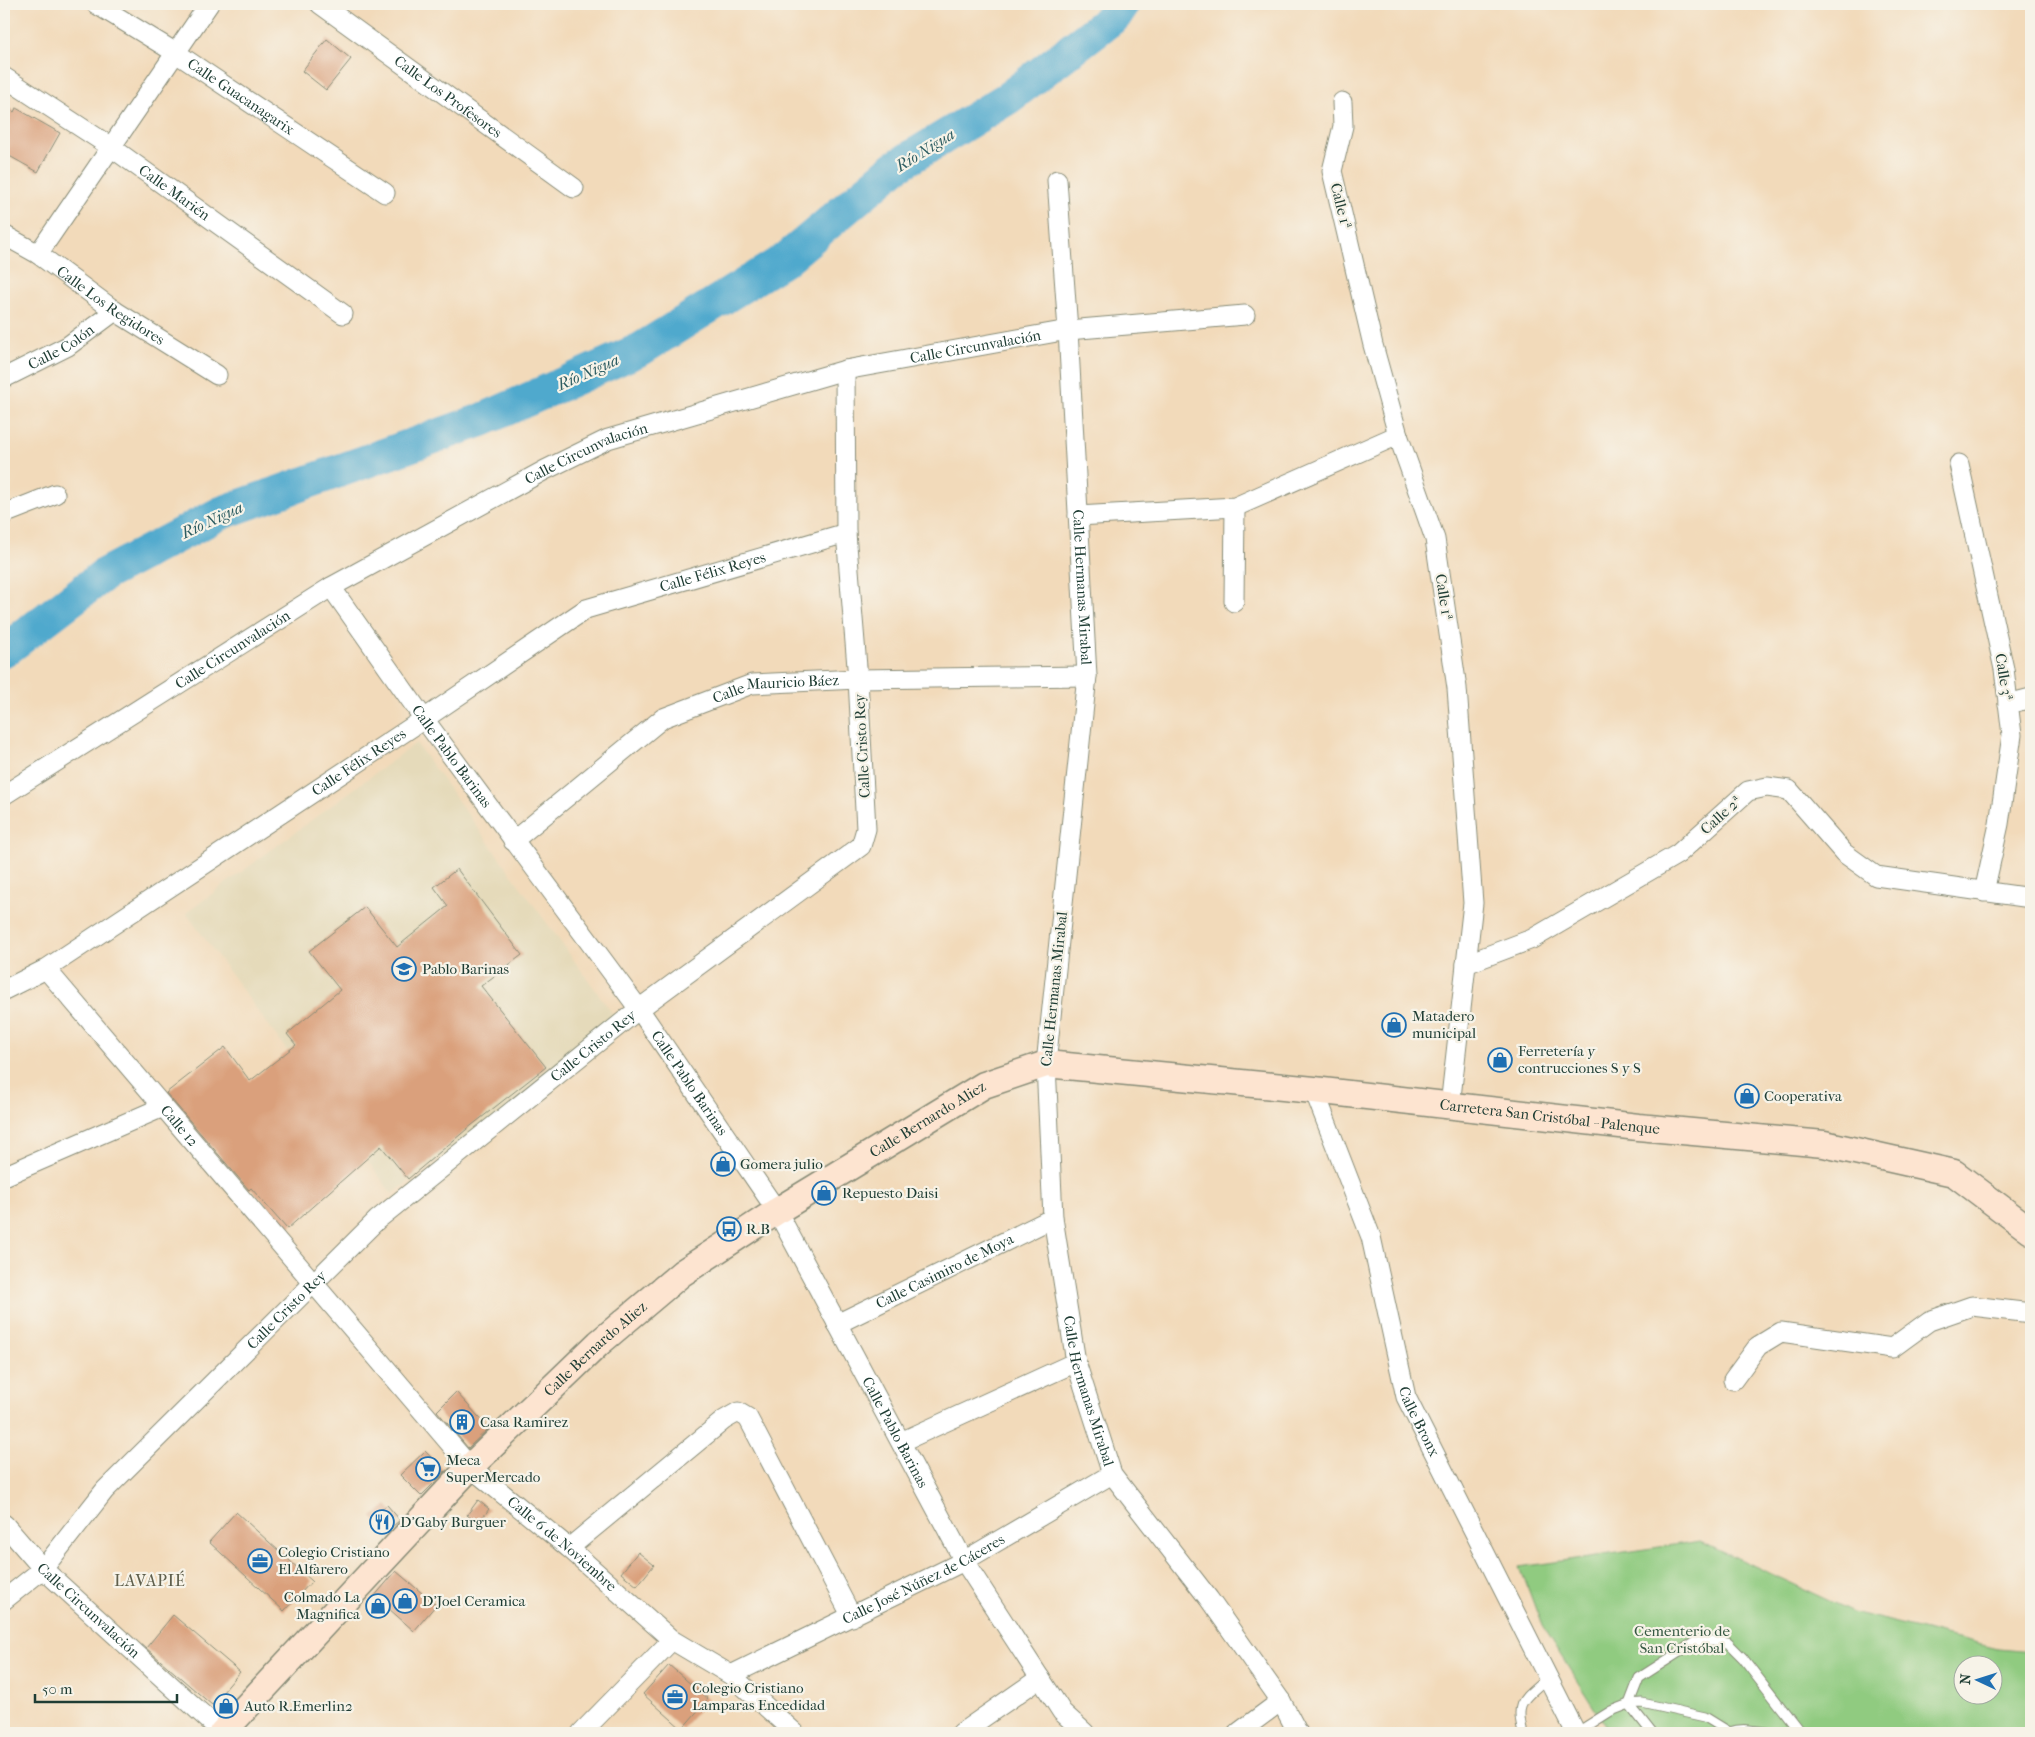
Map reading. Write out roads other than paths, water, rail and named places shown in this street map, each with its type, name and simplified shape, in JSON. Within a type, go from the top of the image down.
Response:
[{"type":"main road","name":"Carretera San Cristóbal - Palenque","points":[[1046,1064],[1314,1090],[1638,1127],[1824,1144],[1954,1173],[2031,1231]]},
{"type":"main road","name":"Calle Bernardo Aliez","points":[[222,1733],[470,1467],[599,1343],[682,1273],[777,1211],[984,1085],[1046,1064]]},
{"type":"street","name":"Calle Guacanagarix","points":[[96,4],[176,53],[385,192]]},
{"type":"street","points":[[38,254],[209,4]]},
{"type":"street","name":"Calle Los Profesores","points":[[320,4],[574,188]]},
{"type":"street","name":"Calle Marién","points":[[4,77],[111,147],[343,314]]},
{"type":"street","name":"Calle 1ª","points":[[1342,102],[1343,126],[1332,170],[1373,345],[1398,435],[1435,539],[1457,688],[1472,902],[1450,1106]]},
{"type":"street","name":"Calle Hermanas Mirabal","points":[[1056,180],[1068,330],[1087,676],[1046,1064],[1052,1218],[1076,1362],[1112,1474],[1209,1599],[1281,1701],[1298,1733]]},
{"type":"street","name":"Calle Los Regidores","points":[[4,236],[38,254],[115,311],[218,374]]},
{"type":"street","name":"Calle Colón","points":[[4,378],[68,346],[115,311]]},
{"type":"street","name":"Calle Circunvalación","points":[[4,796],[331,587],[545,470],[608,439],[845,370],[1068,330],[1245,315]]},
{"type":"street","name":"Calle Cristo Rey","points":[[4,1600],[42,1569],[106,1490],[377,1220],[639,1009],[861,846],[866,829],[858,679],[846,533],[845,370]]},
{"type":"street","points":[[1078,516],[1235,507],[1398,435]]},
{"type":"street","name":"Calle 3ª","points":[[1959,464],[2004,669],[2012,735],[1999,824],[1984,892]]},
{"type":"street","points":[[4,514],[55,494]]},
{"type":"street","points":[[1234,602],[1235,507]]},
{"type":"street","name":"Calle Félix Reyes","points":[[4,990],[46,969],[424,719],[586,609],[846,533]]},
{"type":"street","name":"Calle Pablo Barinas","points":[[331,587],[513,841],[639,1009],[777,1211],[964,1561],[1062,1712],[1085,1733]]},
{"type":"street","name":"Calle Mauricio Báez","points":[[513,841],[663,718],[752,684],[858,679],[1087,676]]},
{"type":"street","points":[[2008,704],[2031,698]]},
{"type":"street","name":"Calle 2ª","points":[[1466,964],[1532,939],[1678,854],[1748,791],[1767,787],[1789,790],[1844,853],[1876,876],[2031,898]]},
{"type":"street","name":"Calle 12","points":[[46,969],[312,1284]]},
{"type":"street","name":"Calle Bronx","points":[[1314,1090],[1371,1237],[1406,1397],[1576,1733]]},
{"type":"street","points":[[4,1176],[163,1107]]},
{"type":"street","name":"Calle Casimiro de Moya","points":[[837,1324],[1052,1218]]},
{"type":"street","name":"Calle 6 de Noviembre","points":[[312,1284],[470,1467],[569,1548],[672,1640],[731,1675],[795,1733]]},
{"type":"street","points":[[1733,1380],[1758,1346],[1781,1332],[1892,1348],[1929,1321],[1972,1306],[2031,1313]]},
{"type":"street","points":[[901,1442],[1076,1362]]},
{"type":"street","points":[[569,1548],[724,1420],[738,1412],[748,1418],[852,1616]]},
{"type":"street","name":"Calle José Núñez de Cáceres","points":[[731,1675],[964,1561],[1112,1474]]},
{"type":"street","name":"Calle Circunvalación","points":[[4,1524],[42,1569],[222,1733]]},
{"type":"street","points":[[581,1733],[672,1640]]},
{"type":"street","points":[[961,1733],[1040,1678]]},
{"type":"street","points":[[1238,1733],[1281,1701]]},
{"type":"lane","points":[[1629,1704],[1639,1678],[1695,1642],[1712,1640],[1728,1643],[1743,1658],[1801,1733]]},
{"type":"lane","points":[[1523,1733],[1519,1717],[1521,1702],[1548,1677]]},
{"type":"lane","points":[[1576,1733],[1611,1711],[1629,1704],[1642,1703],[1705,1717],[1730,1733],[1736,1730],[1771,1733]]},
{"type":"lane","points":[[1629,1704],[1652,1733]]},
{"type":"waterway","name":"Río Nigua","points":[[4,651],[105,574],[221,513],[482,420],[641,349],[786,259],[895,167],[1008,98],[1115,16],[1123,4]]},
{"type":"place","name":"Pablo Barinas","points":[[404,969]]},
{"type":"place","name":"Matadero municipal","points":[[1394,1025]]},
{"type":"place","name":"Ferretería y contrucciones S y S","points":[[1500,1060]]},
{"type":"place","name":"Cooperativa","points":[[1747,1096]]},
{"type":"place","name":"Gomera julio","points":[[723,1164]]},
{"type":"place","name":"Repuesto Daisi","points":[[824,1193]]},
{"type":"place","name":"R.B","points":[[729,1229]]},
{"type":"place","name":"Casa Ramirez","points":[[462,1422]]},
{"type":"place","name":"Meca SuperMercado","points":[[428,1469]]},
{"type":"place","name":"D'Gaby Burguer","points":[[382,1522]]},
{"type":"place","name":"Colegio Cristiano El Alfarero","points":[[260,1561]]},
{"type":"place","name":"D'Joel Ceramica","points":[[405,1601]]},
{"type":"place","name":"Colmado La Magnifica","points":[[378,1606]]},
{"type":"place","name":"Colegio Cristiano Lamparas Encedidad","points":[[675,1697]]},
{"type":"place","name":"Auto R.Emerlin2","points":[[226,1706]]},
{"type":"district","name":"LAVAPIÉ","points":[[150,1580]]},
{"type":"park label","name":"Cementerio de San Cristóbal","points":[[1682,1640]]}]
